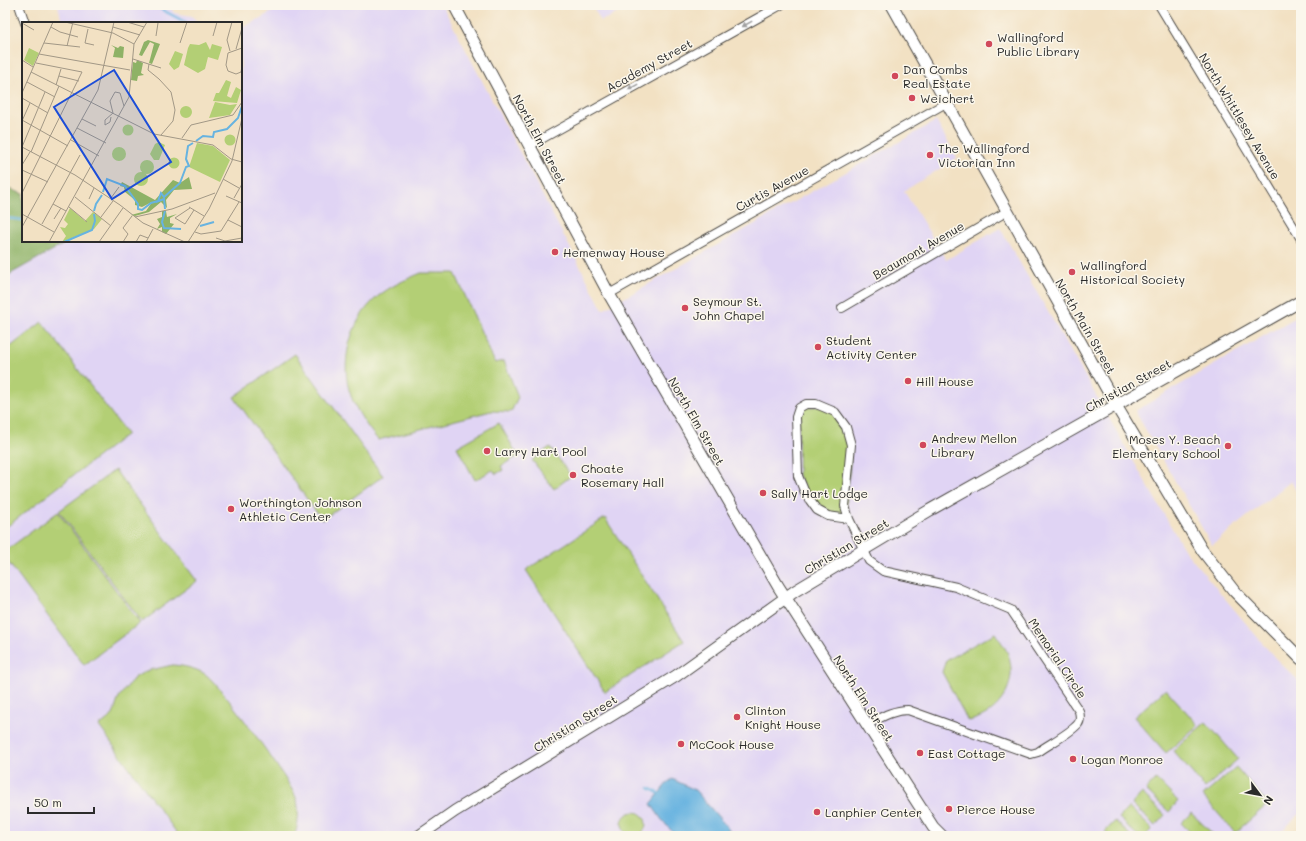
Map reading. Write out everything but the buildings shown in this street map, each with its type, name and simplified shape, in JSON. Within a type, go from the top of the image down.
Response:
[{"type":"main road","name":"North Elm Street","points":[[454,5],[609,294],[785,598],[933,827],[942,836]]},
{"type":"main road","name":"North Main Street","points":[[892,5],[1006,212],[1116,406],[1202,550],[1239,596],[1301,659]]},
{"type":"main road","name":"Christian Street","points":[[418,836],[455,811],[676,676],[785,598],[930,510],[1301,301]]},
{"type":"street","points":[[19,5],[25,22]]},
{"type":"street","name":"Academy Street","points":[[529,146],[781,5]]},
{"type":"street","name":"North Whittlesey Avenue","points":[[1158,5],[1301,238]]},
{"type":"street","name":"Curtis Avenue","points":[[609,294],[946,103]]},
{"type":"street","name":"Beaumont Avenue","points":[[842,308],[1006,212]]},
{"type":"street","points":[[849,519],[828,516],[817,510],[806,495],[798,476],[796,417],[799,408],[806,404],[816,404],[835,412],[841,418],[850,435],[851,445],[845,506],[863,551]]},
{"type":"street","name":"Memorial Circle","points":[[863,551],[869,561],[883,571],[956,587],[1011,610],[1079,711],[1080,716],[1079,723],[1073,728],[1038,752],[1031,754],[908,710],[894,711],[866,724]]},
{"type":"shaded area","points":[[58,5],[169,5],[174,13],[192,16],[197,22],[62,22]]},
{"type":"shaded area","name":"Choate Rosemary Hall","points":[[284,5],[442,5],[603,310],[936,121],[957,158],[904,191],[946,260],[1000,228],[1185,551],[1275,658],[1301,683],[1301,813],[1276,836],[5,836],[5,276],[67,242],[242,242],[242,28]]},
{"type":"shaded area","points":[[592,5],[634,5],[601,21]]},
{"type":"shaded area","name":"Moses Y. Beach Elementary School","points":[[1298,316],[1301,321],[1301,500],[1291,481],[1212,545],[1135,411]]},
{"type":"green space","points":[[5,187],[22,194],[22,242],[67,242],[5,277]]},
{"type":"green space","points":[[421,273],[455,273],[495,363],[504,361],[518,397],[511,412],[491,411],[378,440],[356,408],[351,396],[346,370],[349,344],[359,319],[376,298],[392,287]]},
{"type":"green space","points":[[42,322],[127,434],[5,528],[5,351]]},
{"type":"green space","points":[[295,354],[383,476],[322,520],[234,397]]},
{"type":"green space","points":[[822,406],[841,418],[851,452],[845,519],[817,510],[798,476],[799,408]]},
{"type":"green space","name":"Larry Hart Pool","points":[[499,423],[518,456],[501,466],[503,470],[496,474],[493,470],[475,480],[457,447]]},
{"type":"green space","points":[[550,447],[571,476],[554,489],[532,460]]},
{"type":"green space","points":[[115,470],[197,581],[142,622],[59,511]]},
{"type":"green space","points":[[58,512],[140,623],[84,665],[5,558],[5,551]]},
{"type":"green space","points":[[605,518],[684,641],[605,692],[526,570]]},
{"type":"green space","points":[[995,633],[1008,653],[1010,661],[1010,681],[1007,691],[1002,700],[995,707],[978,718],[968,721],[942,672],[946,660]]},
{"type":"green space","points":[[173,665],[197,670],[205,674],[225,696],[270,755],[297,800],[298,818],[294,836],[179,836],[99,726],[113,715],[119,697],[134,678],[146,671]]},
{"type":"green space","points":[[1166,689],[1198,725],[1166,753],[1134,717]]},
{"type":"green space","points":[[1206,722],[1238,759],[1205,788],[1173,751]]},
{"type":"green space","points":[[1236,767],[1268,804],[1235,833],[1203,796]]},
{"type":"green space","points":[[1156,779],[1178,801],[1169,812],[1146,790]]},
{"type":"green space","points":[[1142,793],[1165,815],[1155,826],[1132,804]]},
{"type":"green space","points":[[1129,807],[1152,829],[1145,836],[1138,836],[1119,818]]},
{"type":"green space","points":[[634,812],[639,813],[645,819],[645,829],[639,835],[634,836],[629,835],[623,829],[622,824],[623,819],[629,813]]},
{"type":"green space","points":[[1191,813],[1213,834],[1212,836],[1194,836],[1181,823]]},
{"type":"green space","points":[[1115,821],[1131,836],[1110,836],[1105,832]]},
{"type":"water","points":[[672,779],[695,790],[727,827],[732,836],[676,836],[651,804]]},
{"type":"waterway","points":[[153,5],[185,22]]},
{"type":"waterway","points":[[5,218],[22,220]]},
{"type":"waterway","points":[[649,788],[660,794]]},
{"type":"place","name":"Wallingford Public Library","points":[[989,44]]},
{"type":"place","name":"Dan Combs Real Estate","points":[[895,76]]},
{"type":"place","name":"Weichert","points":[[912,98]]},
{"type":"place","name":"The Wallingford Victorian Inn","points":[[930,155]]},
{"type":"place","name":"Hemenway House","points":[[555,252]]},
{"type":"place","name":"Wallingford Historical Society","points":[[1072,272]]},
{"type":"place","name":"Seymour St. John Chapel","points":[[685,308]]},
{"type":"place","name":"Student Activity Center","points":[[818,347]]},
{"type":"place","name":"Hill House","points":[[908,381]]},
{"type":"place","name":"Andrew Mellon Library","points":[[923,445]]},
{"type":"place","name":"Moses Y. Beach Elementary School","points":[[1228,446]]},
{"type":"place","name":"Larry Hart Pool","points":[[487,451]]},
{"type":"place","name":"Choate Rosemary Hall","points":[[573,475]]},
{"type":"place","name":"Sally Hart Lodge","points":[[763,493]]},
{"type":"place","name":"Worthington Johnson Athletic Center","points":[[231,509]]},
{"type":"place","name":"Clinton Knight House","points":[[737,717]]},
{"type":"place","name":"McCook House","points":[[681,744]]},
{"type":"place","name":"East Cottage","points":[[920,753]]},
{"type":"place","name":"Logan Monroe","points":[[1073,759]]},
{"type":"place","name":"Pierce House","points":[[949,809]]},
{"type":"place","name":"Lanphier Center","points":[[817,812]]}]
